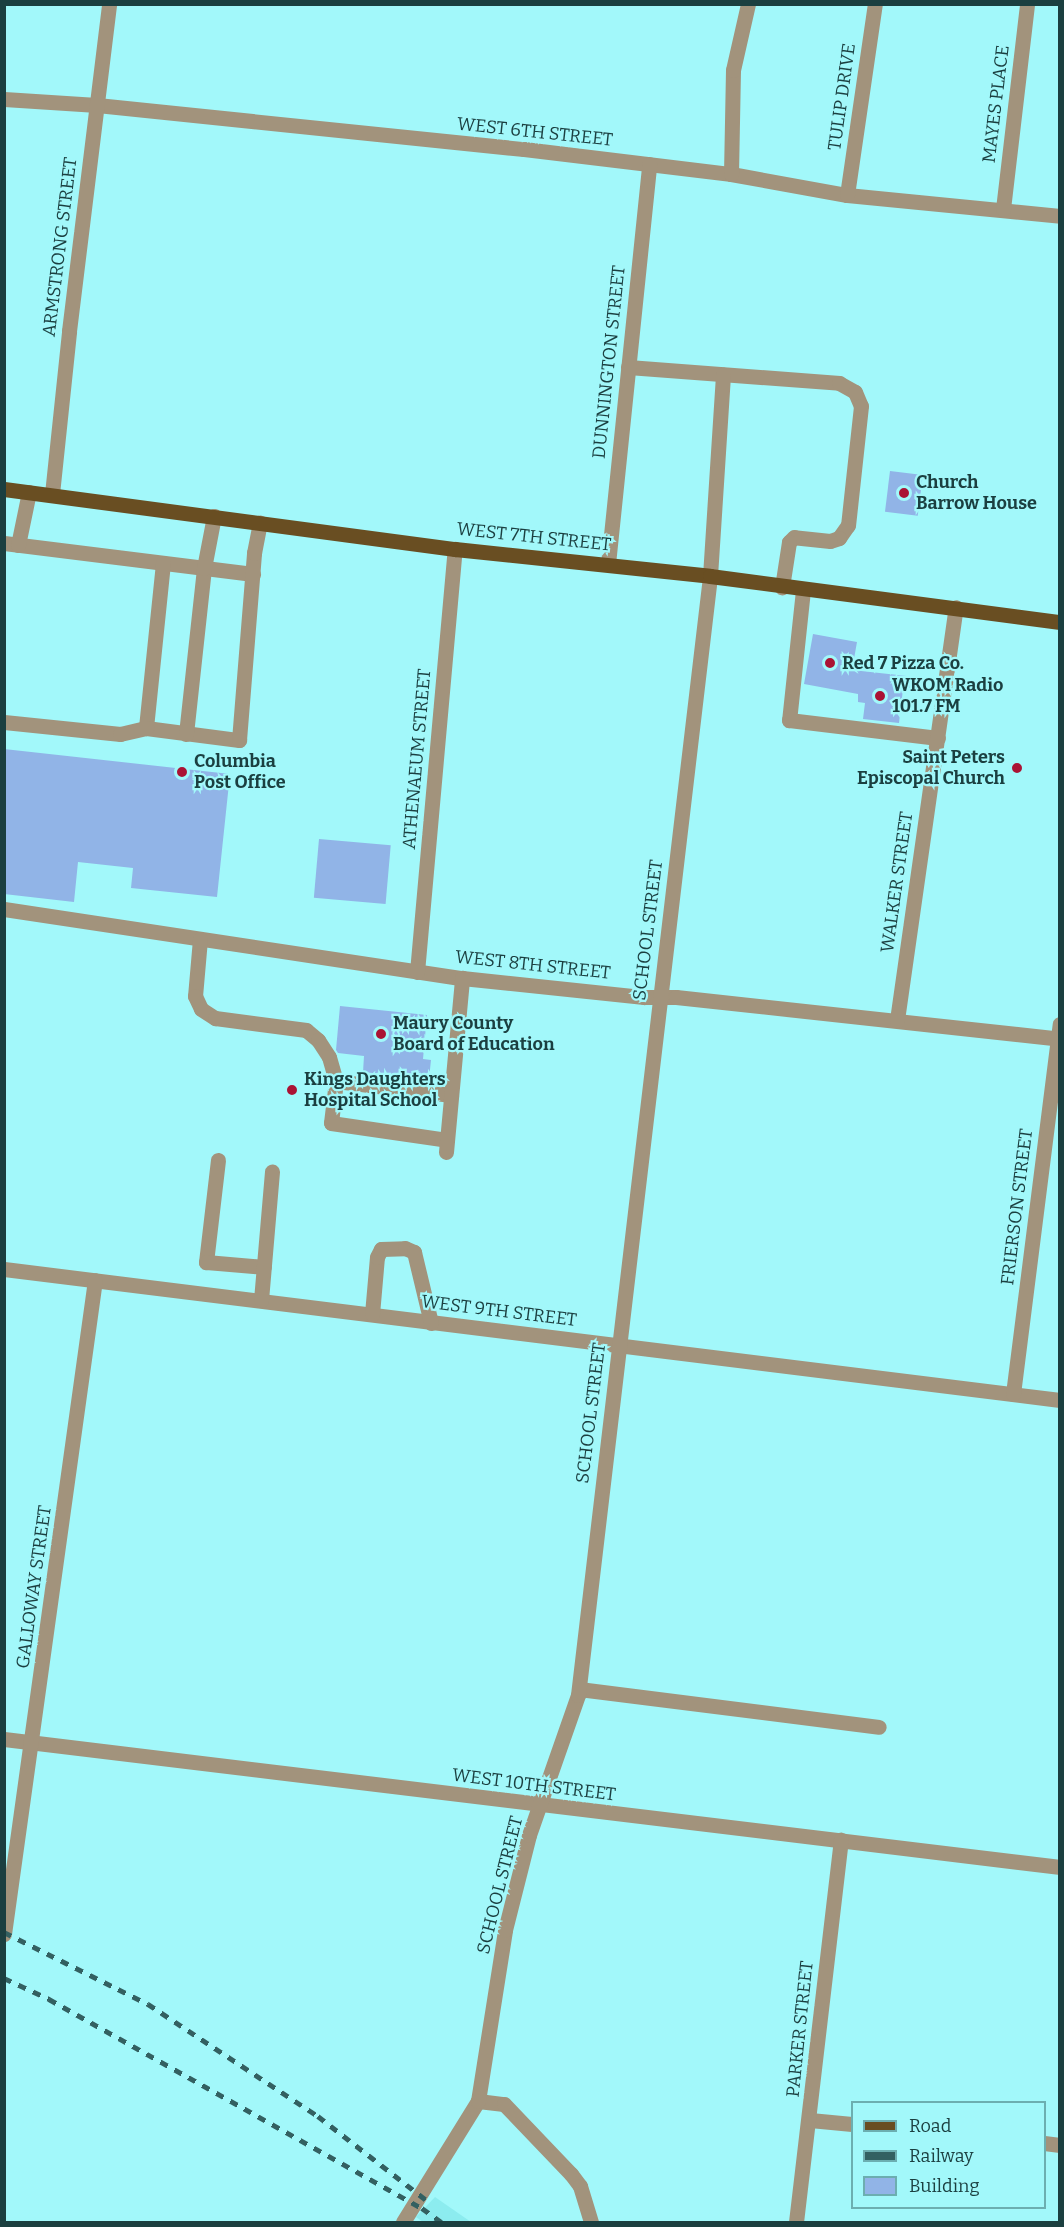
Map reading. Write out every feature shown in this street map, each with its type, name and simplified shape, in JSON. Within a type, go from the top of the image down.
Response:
[{"type":"main road","name":"WEST 7TH STREET","points":[[4,489],[455,549],[710,576],[802,590],[956,607],[1059,622]]},
{"type":"street","name":"ARMSTRONG STREET","points":[[52,494],[109,4]]},
{"type":"street","points":[[731,174],[733,70],[748,4]]},
{"type":"street","name":"TULIP DRIVE","points":[[847,195],[875,4]]},
{"type":"street","name":"MAYES PLACE","points":[[1003,209],[1027,4]]},
{"type":"street","name":"WEST 6TH STREET","points":[[4,99],[97,105],[649,164],[731,174],[847,195],[1059,216]]},
{"type":"street","name":"DUNNINGTON STREET","points":[[608,564],[649,164]]},
{"type":"street","points":[[628,367],[839,383],[855,392],[861,406],[848,525],[839,538],[830,541],[794,537],[789,542],[782,587]]},
{"type":"street","name":"SCHOOL STREET","points":[[403,2223],[478,2101],[505,1930],[529,1835],[541,1806],[579,1689],[710,576],[723,374]]},
{"type":"street","points":[[29,492],[11,544],[253,574]]},
{"type":"street","points":[[186,734],[204,568],[214,516]]},
{"type":"street","points":[[4,722],[120,734],[146,728],[239,741],[253,574],[260,523]]},
{"type":"street","name":"ATHENAEUM STREET","points":[[417,972],[455,549]]},
{"type":"street","points":[[146,728],[164,563]]},
{"type":"street","points":[[802,590],[789,720],[938,738]]},
{"type":"street","name":"WALKER STREET","points":[[897,1020],[956,607]]},
{"type":"street","name":"WEST 8TH STREET","points":[[4,909],[462,978],[644,997],[660,996],[1059,1034]]},
{"type":"street","points":[[200,939],[195,996],[201,1009],[215,1018],[306,1030],[318,1040],[329,1057],[336,1081],[331,1123],[447,1146],[462,978]]},
{"type":"street","name":"FRIERSON STREET","points":[[1012,1394],[1059,1034]]},
{"type":"street","points":[[336,1081],[451,1095]]},
{"type":"street","points":[[218,1160],[206,1262],[264,1267]]},
{"type":"street","points":[[261,1300],[272,1171]]},
{"type":"street","points":[[372,1314],[377,1257],[381,1249],[405,1248],[414,1252],[431,1323]]},
{"type":"street","name":"WEST 9TH STREET","points":[[4,1269],[1059,1400]]},
{"type":"street","name":"GALLOWAY STREET","points":[[4,1934],[33,1743],[95,1280]]},
{"type":"street","points":[[579,1689],[879,1727]]},
{"type":"street","name":"WEST 10TH STREET","points":[[4,1739],[541,1806],[1059,1866]]},
{"type":"street","name":"PARKER STREET","points":[[796,2223],[810,2120],[841,1840]]},
{"type":"street","points":[[478,2101],[504,2104],[571,2174],[580,2186],[591,2223]]},
{"type":"street","points":[[810,2120],[851,2124]]},
{"type":"shaded area","points":[[435,2197],[471,2222],[423,2222],[416,2217]]},
{"type":"building","name":"Church Barrow House","points":[[890,471],[923,475],[918,516],[885,512]]},
{"type":"building","points":[[813,634],[857,642],[852,670],[916,677],[915,691],[903,689],[899,723],[863,719],[865,703],[858,702],[858,694],[804,684]]},
{"type":"building","points":[[4,749],[230,774],[217,897],[131,888],[133,868],[78,862],[74,902],[4,894]]},
{"type":"building","points":[[319,839],[391,845],[386,904],[314,898]]},
{"type":"building","name":"Maury County Board of Education","points":[[340,1006],[427,1015],[423,1059],[431,1060],[429,1079],[363,1072],[364,1056],[338,1053],[336,1050]]},
{"type":"railway","points":[[4,1932],[148,2004],[318,2116],[429,2202]]},
{"type":"railway","points":[[4,1978],[49,1999],[422,2208],[441,2222]]},
{"type":"place","name":"Church Barrow House","points":[[904,493]]},
{"type":"place","name":"Red 7 Pizza Co.","points":[[830,663]]},
{"type":"place","name":"WKOM Radio 101.7 FM","points":[[880,696]]},
{"type":"place","name":"Saint Peters Episcopal Church","points":[[1017,768]]},
{"type":"place","name":"Columbia Post Office","points":[[182,772]]},
{"type":"place","name":"Maury County Board of Education","points":[[381,1034]]},
{"type":"place","name":"Kings Daughters Hospital School","points":[[292,1090]]}]
